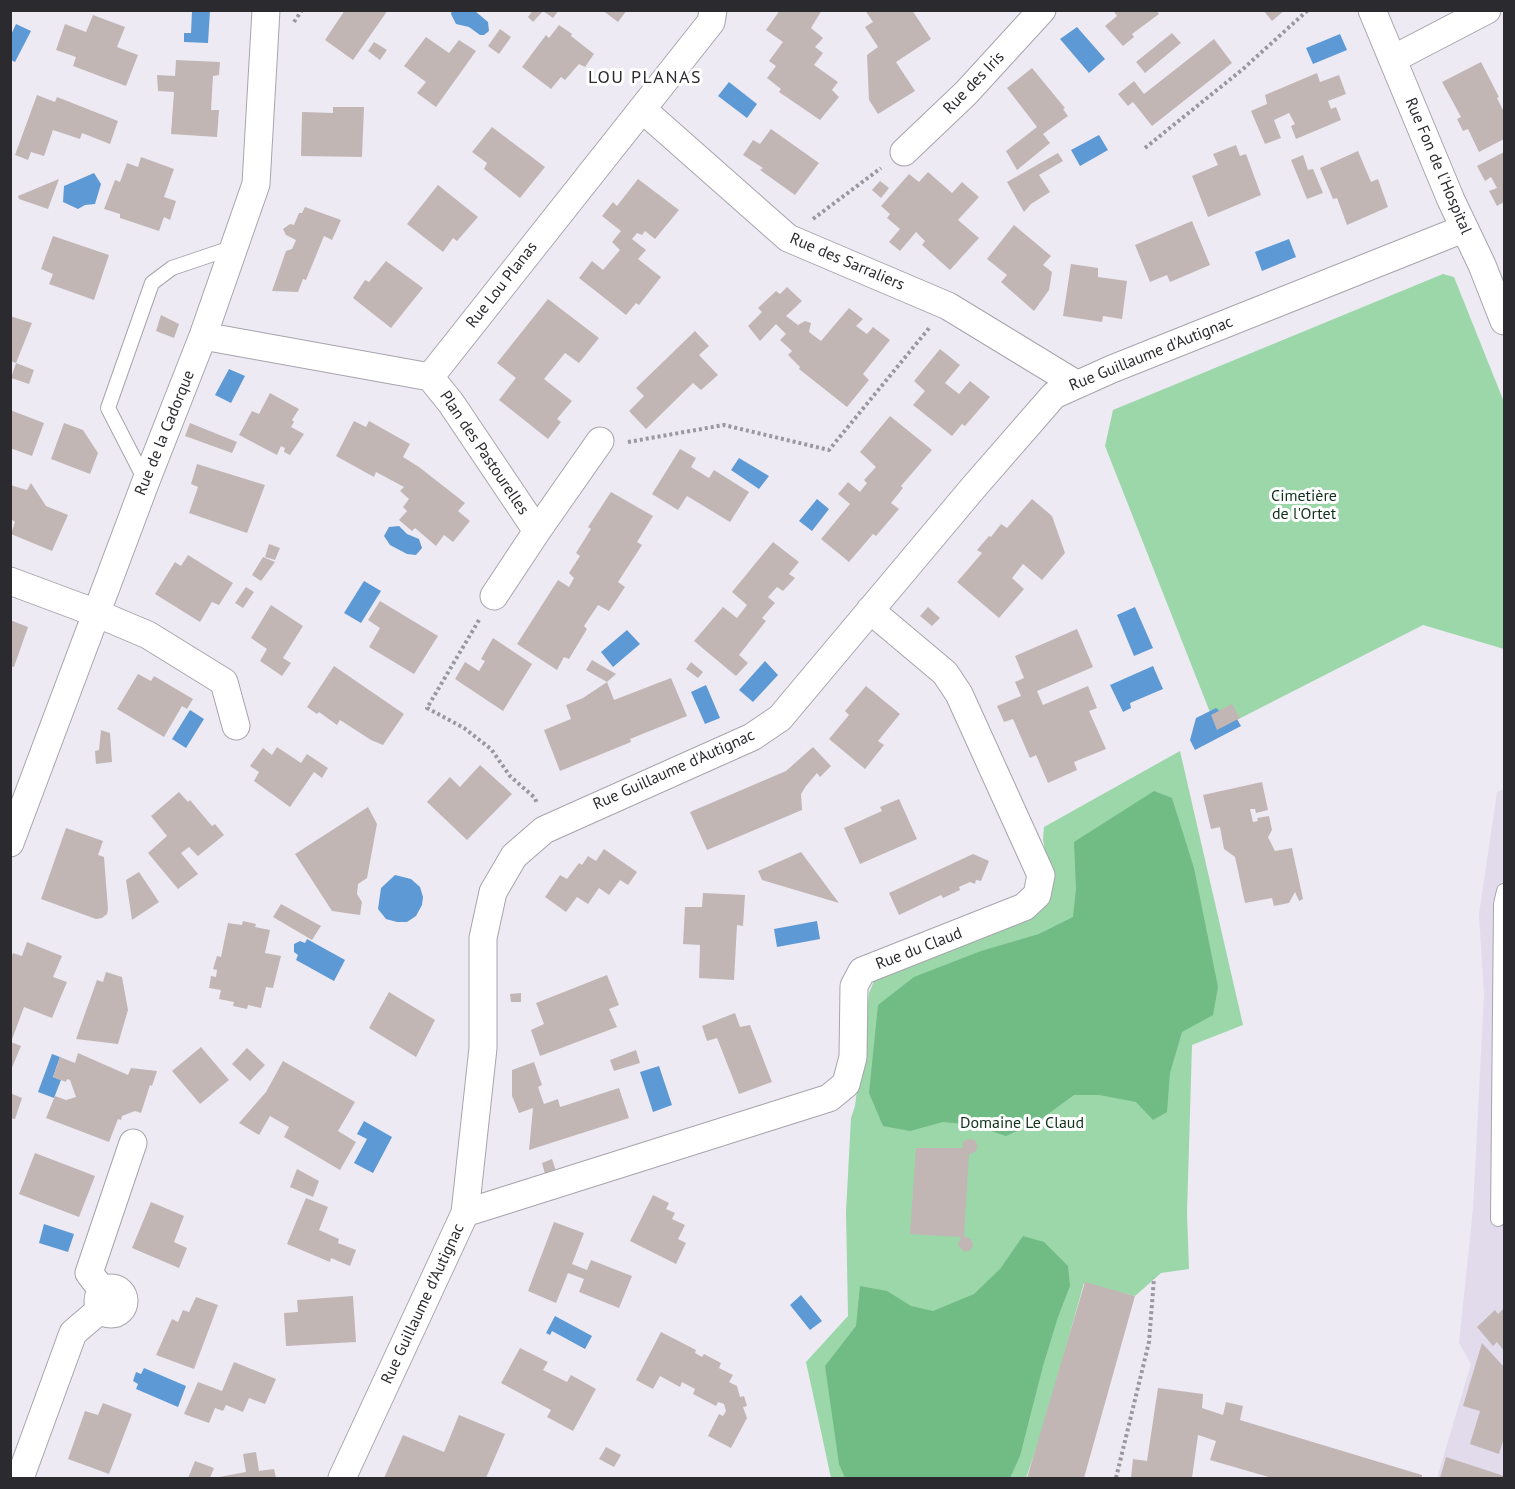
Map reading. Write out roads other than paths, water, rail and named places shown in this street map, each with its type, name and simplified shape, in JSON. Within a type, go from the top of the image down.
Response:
[{"type":"street","name":"Rue de la Cadorque","points":[[10,843],[146,480],[203,336],[256,184],[266,10]]},
{"type":"street","name":"Rue Lou Planas","points":[[430,376],[711,22],[713,10]]},
{"type":"street","name":"Rue des Iris","points":[[904,152],[966,93],[1042,10]]},
{"type":"street","name":"Rue Fon de l'Hospital","points":[[1372,10],[1504,321]]},
{"type":"street","points":[[1392,59],[1487,10]]},
{"type":"street","name":"Rue des Sarraliers","points":[[642,109],[788,238],[948,306],[1076,384]]},
{"type":"street","name":"Rue Guillaume d'Autignac","points":[[342,1479],[465,1213],[483,1048],[483,938],[493,892],[514,856],[544,830],[752,737],[780,718],[1054,395],[1076,384],[1463,229]]},
{"type":"street","points":[[203,336],[430,376]]},
{"type":"street","name":"Plan des Pastourelles","points":[[430,376],[451,403],[537,531]]},
{"type":"street","name":"Plan des Pastourelles","points":[[494,596],[600,441]]},
{"type":"street","points":[[10,582],[96,613],[148,635],[224,682],[237,726]]},
{"type":"street","name":"Rue du Claud","points":[[465,1213],[829,1098],[846,1084],[853,1057],[854,986],[862,971],[1024,907],[1038,895],[1041,875],[959,694],[945,673],[870,610]]},
{"type":"street","points":[[20,1479],[73,1333],[102,1300],[88,1272],[133,1143]]},
{"type":"lane","points":[[146,480],[108,408],[152,283],[172,268],[234,247]]},
{"type":"lane","points":[[1498,1219],[1501,904],[1504,891]]},
{"type":"water","points":[[452,10],[475,11],[488,22],[489,31],[480,35],[469,27],[456,24],[451,14]]},
{"type":"water","points":[[192,11],[210,11],[208,43],[184,42],[184,33],[191,33]]},
{"type":"water","points":[[16,24],[31,31],[15,62],[11,60],[10,37]]},
{"type":"water","points":[[1077,27],[1105,59],[1089,73],[1060,39]]},
{"type":"water","points":[[1340,34],[1347,50],[1313,64],[1306,48]]},
{"type":"water","points":[[729,82],[757,104],[747,118],[718,96]]},
{"type":"water","points":[[1099,135],[1108,150],[1080,166],[1071,150]]},
{"type":"water","points":[[94,173],[101,184],[95,204],[85,205],[78,209],[63,202],[64,186]]},
{"type":"water","points":[[1289,239],[1296,257],[1262,271],[1255,252]]},
{"type":"water","points":[[229,369],[245,376],[231,403],[215,395]]},
{"type":"water","points":[[739,458],[769,476],[759,489],[731,470]]},
{"type":"water","points":[[817,499],[829,509],[812,531],[799,521]]},
{"type":"water","points":[[399,526],[407,534],[419,539],[422,548],[416,555],[407,554],[390,545],[384,536],[389,527]]},
{"type":"water","points":[[364,581],[381,591],[361,623],[344,613]]},
{"type":"water","points":[[1135,607],[1153,648],[1134,656],[1117,615]]},
{"type":"water","points":[[627,630],[640,644],[613,667],[601,652]]},
{"type":"water","points":[[765,661],[778,675],[753,702],[739,690]]},
{"type":"water","points":[[1153,666],[1163,689],[1130,703],[1131,708],[1123,712],[1110,685]]},
{"type":"water","points":[[706,685],[720,718],[705,724],[691,692]]},
{"type":"water","points":[[1216,708],[1223,714],[1232,710],[1241,726],[1195,750],[1190,740],[1196,718]]},
{"type":"water","points":[[190,710],[204,719],[186,748],[172,739]]},
{"type":"water","points":[[395,875],[411,879],[420,887],[423,897],[422,905],[416,916],[407,922],[386,919],[378,909],[381,888]]},
{"type":"water","points":[[817,921],[820,939],[777,947],[774,929]]},
{"type":"water","points":[[307,939],[345,960],[334,981],[296,960],[298,955],[294,952],[294,944],[300,941],[305,943]]},
{"type":"water","points":[[52,1054],[60,1057],[53,1077],[61,1080],[54,1098],[38,1092]]},
{"type":"water","points":[[659,1066],[672,1105],[653,1112],[640,1072]]},
{"type":"water","points":[[364,1121],[392,1137],[373,1173],[354,1163],[367,1139],[357,1134]]},
{"type":"water","points":[[44,1224],[74,1234],[68,1252],[39,1243]]},
{"type":"water","points":[[801,1295],[822,1321],[810,1330],[790,1305]]},
{"type":"water","points":[[555,1316],[592,1336],[585,1349],[552,1331],[550,1335],[546,1333]]},
{"type":"water","points":[[144,1368],[186,1386],[178,1407],[136,1389],[138,1384],[133,1381],[136,1372],[141,1374]]},
{"type":"district","name":"LOU PLANAS","points":[[645,78]]},
{"type":"park label","name":"Cimetière de l'Ortet","points":[[1304,505]]},
{"type":"park label","name":"Domaine Le Claud","points":[[1022,1123]]}]
